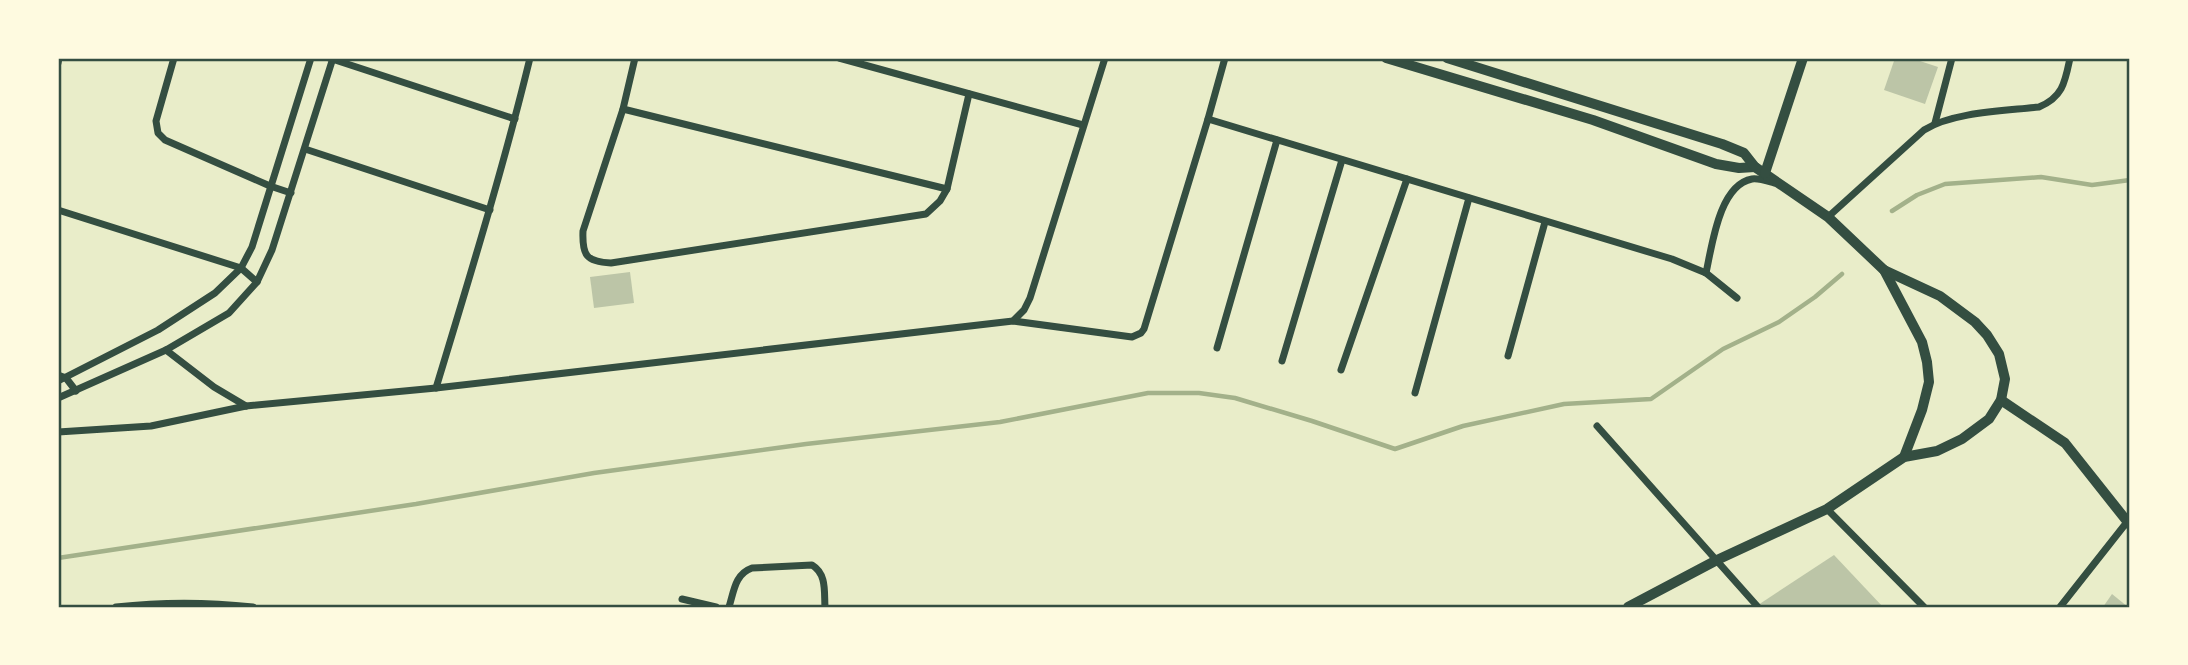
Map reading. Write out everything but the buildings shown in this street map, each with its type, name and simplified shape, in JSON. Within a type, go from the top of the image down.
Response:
[{"type":"street","points":[[58,63],[59,58]]},
{"type":"street","points":[[174,58],[156,121],[158,133],[165,140],[291,193]]},
{"type":"street","points":[[58,381],[62,376],[158,330],[215,293],[241,268],[252,247],[311,58]]},
{"type":"street","points":[[436,388],[490,209],[530,58]]},
{"type":"street","points":[[635,58],[623,109],[583,231],[582,245],[586,256],[595,262],[611,262],[926,214],[940,201],[947,189],[968,94]]},
{"type":"street","points":[[839,58],[1083,125]]},
{"type":"street","points":[[1013,321],[1024,310],[1030,298],[1105,58]]},
{"type":"street","points":[[58,432],[151,426],[246,406],[436,388],[1013,321],[1132,337],[1141,333],[1144,328],[1225,58]]},
{"type":"street","points":[[1386,58],[1593,120],[1717,164],[1760,170]]},
{"type":"street","points":[[1447,58],[1744,153],[1760,170],[1828,217],[1884,270],[1940,296],[1975,322],[1999,354],[2005,379],[2001,400],[1989,419],[1962,439],[1937,451],[1904,457],[1827,509],[1717,560],[1628,607]]},
{"type":"street","points":[[1760,170],[1803,58]]},
{"type":"street","points":[[1935,123],[1952,58]]},
{"type":"street","points":[[1828,217],[1935,123],[2039,107],[2052,101],[2066,76],[2070,58]]},
{"type":"street","points":[[58,398],[166,350],[229,313],[257,282],[272,250],[291,193],[331,59],[515,119]]},
{"type":"street","points":[[623,109],[947,189]]},
{"type":"street","points":[[1208,119],[1672,259],[1706,273],[1737,298]]},
{"type":"street","points":[[1217,348],[1277,140]]},
{"type":"street","points":[[305,149],[490,209]]},
{"type":"street","points":[[1282,361],[1342,160]]},
{"type":"street","points":[[1706,273],[1719,217],[1736,188],[1755,178],[1780,184]]},
{"type":"street","points":[[1341,370],[1407,180]]},
{"type":"street","points":[[1415,393],[1469,198]]},
{"type":"street","points":[[58,210],[241,268],[257,282]]},
{"type":"street","points":[[1508,356],[1545,222]]},
{"type":"street","points":[[1884,270],[1922,342],[1927,362],[1929,382],[1922,410],[1904,457]]},
{"type":"street","points":[[166,350],[214,387],[246,406]]},
{"type":"street","points":[[62,376],[76,391]]},
{"type":"street","points":[[2001,400],[2065,443],[2129,523],[2060,607]]},
{"type":"street","points":[[1597,426],[1758,607]]},
{"type":"street","points":[[1827,509],[1924,607]]},
{"type":"street","points":[[729,607],[737,580],[743,571],[752,568],[812,565],[820,569],[823,578],[825,607]]},
{"type":"street","points":[[682,599],[716,607]]},
{"type":"street","points":[[116,607],[229,604],[253,607]]},
{"type":"waterway","points":[[1892,211],[1917,195],[1945,184],[2041,177],[2092,185],[2130,180]]},
{"type":"waterway","points":[[58,558],[416,504],[594,473],[806,444],[1000,422],[1148,393],[1199,393],[1235,398],[1395,449],[1463,426],[1564,404],[1651,399],[1723,349],[1779,322],[1842,274]]}]
